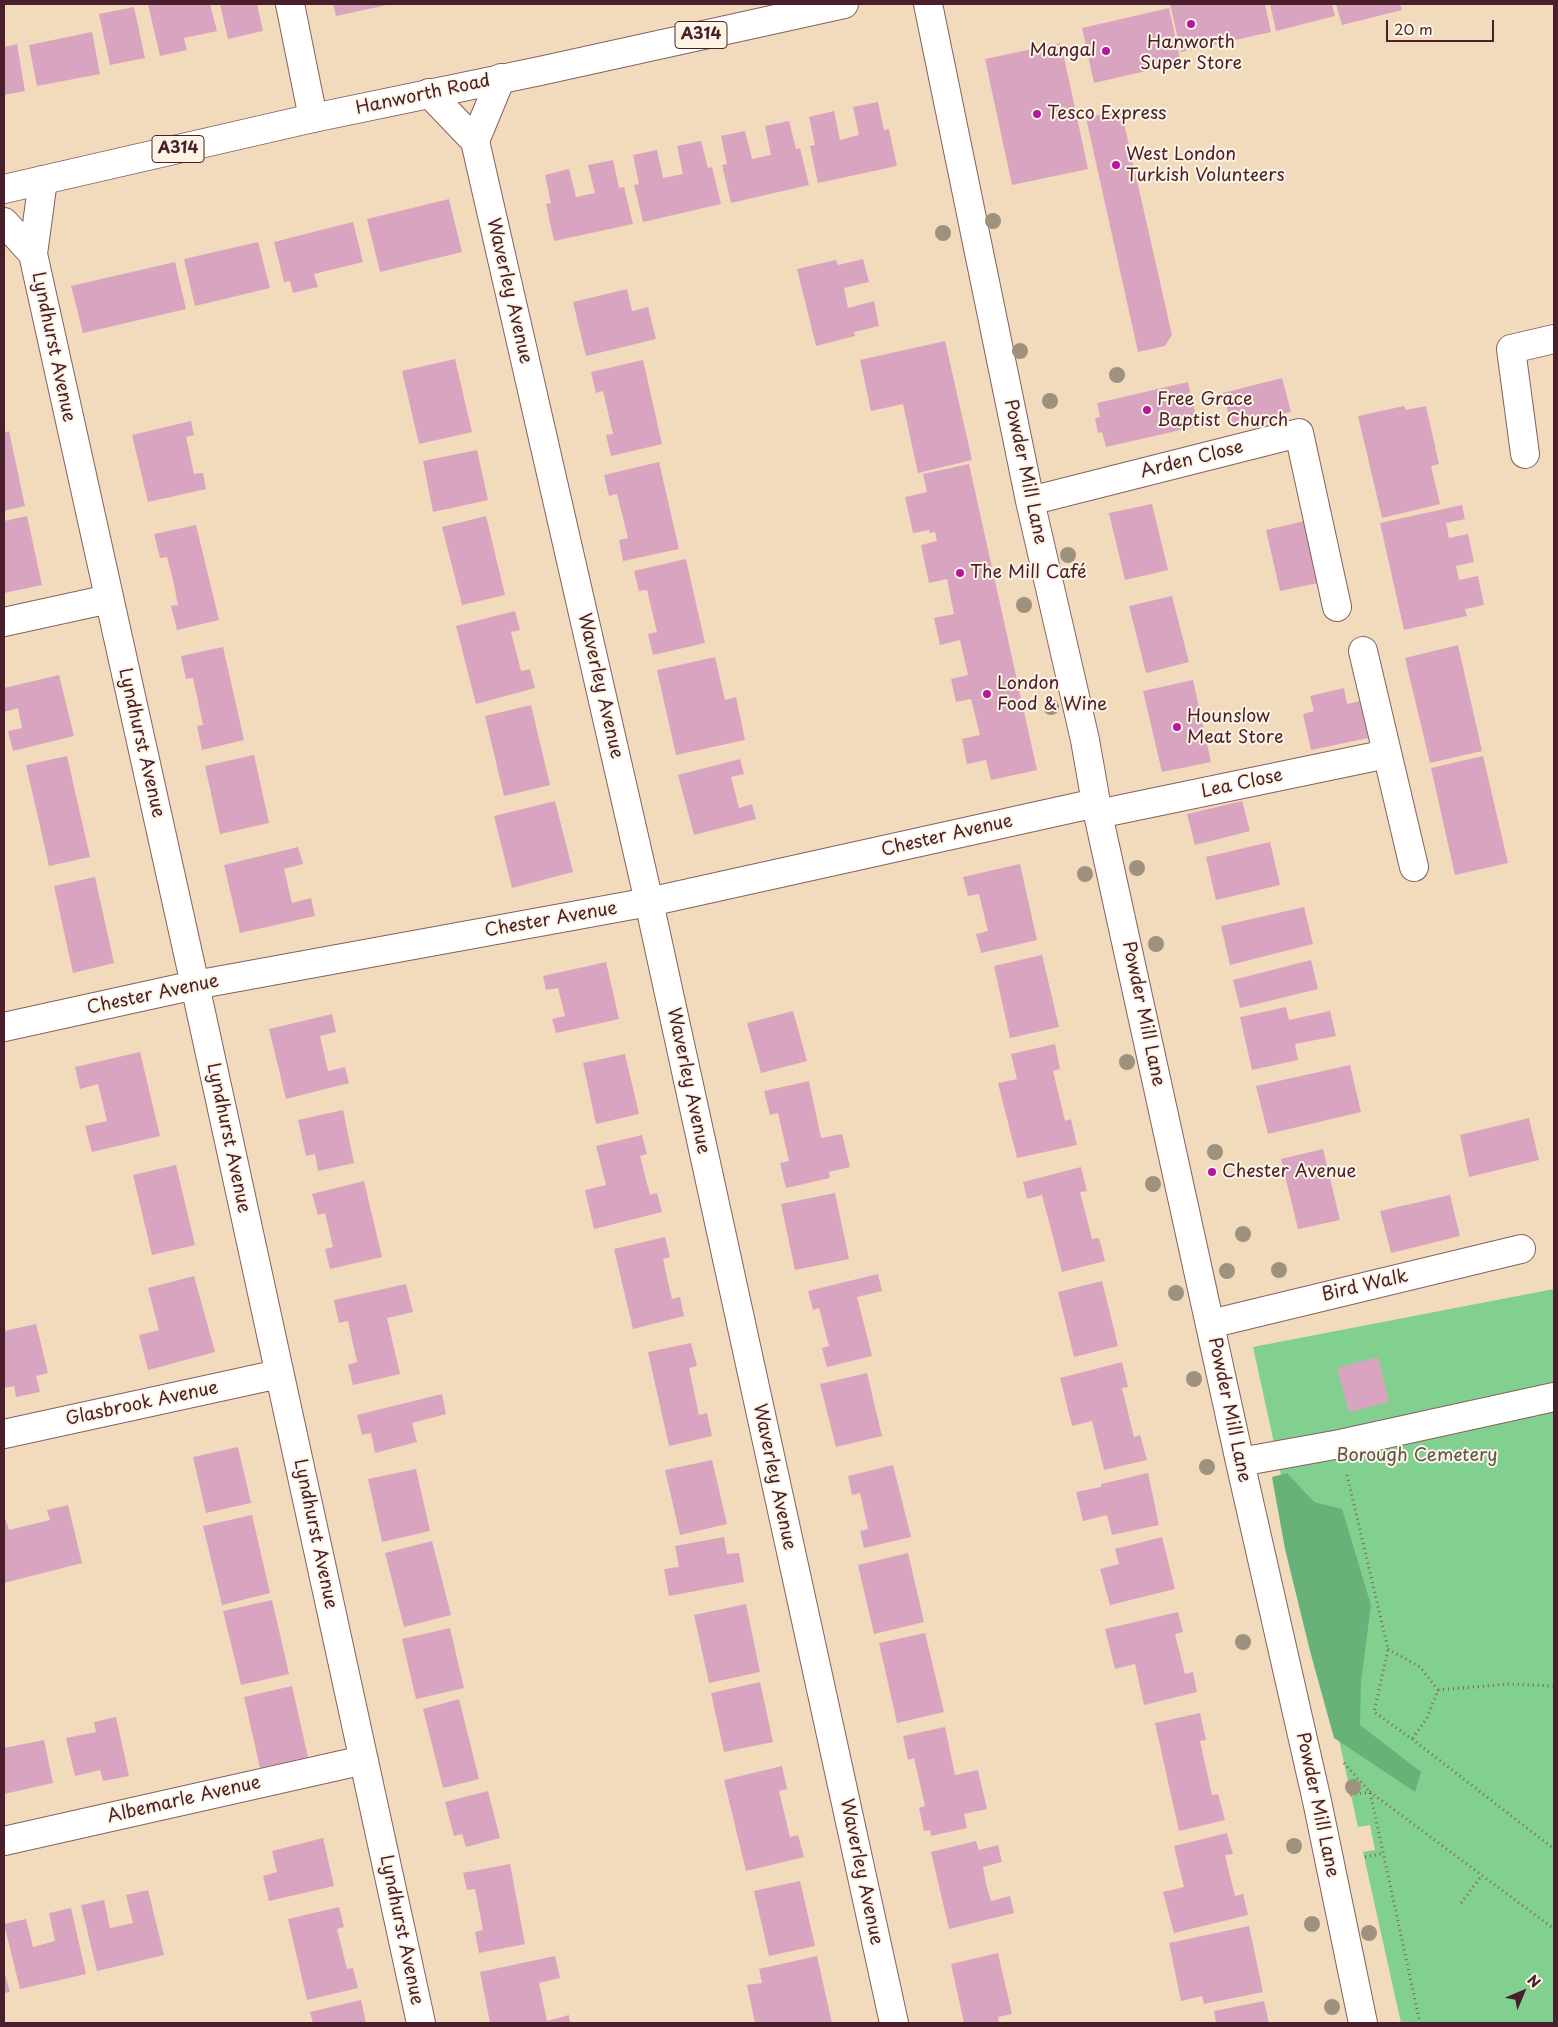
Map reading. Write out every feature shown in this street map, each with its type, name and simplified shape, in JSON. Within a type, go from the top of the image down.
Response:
[{"type":"street","points":[[290,4],[313,118]]},
{"type":"street","name":"Hanworth Road","points":[[4,189],[313,118],[844,4]]},
{"type":"street","name":"Powder Mill Lane","points":[[928,4],[1030,501],[1085,740],[1097,808],[1240,1462],[1317,1801],[1363,2023]]},
{"type":"street","points":[[429,94],[475,141],[501,78]]},
{"type":"street","name":"Waverley Avenue","points":[[475,141],[649,902],[894,2023]]},
{"type":"street","name":"Lyndhurst Avenue","points":[[43,180],[33,254],[195,985],[421,2023]]},
{"type":"street","name":"Lyndhurst Avenue","points":[[4,222],[33,254]]},
{"type":"street","points":[[1525,454],[1511,349],[1554,339]]},
{"type":"street","name":"Arden Close","points":[[1030,501],[1298,433],[1337,607]]},
{"type":"street","points":[[4,622],[108,599]]},
{"type":"street","points":[[1363,651],[1414,867]]},
{"type":"street","name":"Lea Close","points":[[1097,808],[1387,754]]},
{"type":"street","name":"Chester Avenue","points":[[4,1027],[195,985],[649,902],[1097,808]]},
{"type":"street","name":"Bird Walk","points":[[1210,1324],[1521,1249]]},
{"type":"street","name":"Glasbrook Avenue","points":[[4,1434],[280,1374]]},
{"type":"street","points":[[1240,1462],[1340,1444],[1554,1397]]},
{"type":"street","name":"Albemarle Avenue","points":[[4,1841],[364,1760]]},
{"type":"path","points":[[1340,1444],[1388,1649],[1374,1712],[1412,1739],[1554,1849]]},
{"type":"path","points":[[1388,1649],[1420,1667],[1438,1690]]},
{"type":"path","points":[[1438,1690],[1509,1684],[1554,1686]]},
{"type":"path","points":[[1412,1739],[1427,1718],[1438,1690]]},
{"type":"path","points":[[1344,1763],[1370,1792],[1554,1929]]},
{"type":"path","points":[[1317,1801],[1370,1792]]},
{"type":"path","points":[[1370,1792],[1420,2023]]},
{"type":"path","points":[[1365,1857],[1384,1853]]},
{"type":"path","points":[[1461,1903],[1482,1875]]},
{"type":"green space","name":"Borough Cemetery","points":[[1554,1289],[1554,2023],[1401,2023],[1363,1852],[1375,1850],[1370,1825],[1358,1827],[1253,1347]]},
{"type":"green space","points":[[1287,1473],[1314,1502],[1342,1509],[1371,1605],[1361,1682],[1360,1725],[1421,1772],[1415,1792],[1334,1738],[1285,1549],[1272,1477]]},
{"type":"building","points":[[148,4],[210,4],[217,31],[184,38],[187,50],[160,56]]},
{"type":"building","points":[[220,4],[257,4],[263,31],[228,39]]},
{"type":"building","points":[[333,4],[387,4],[387,5],[336,16]]},
{"type":"building","points":[[1170,4],[1265,4],[1271,32],[1181,52]]},
{"type":"building","points":[[1270,4],[1332,4],[1335,16],[1276,31]]},
{"type":"building","points":[[1336,4],[1400,4],[1402,10],[1342,25]]},
{"type":"building","points":[[134,7],[145,58],[110,65],[99,14]]},
{"type":"building","points":[[1169,8],[1181,63],[1094,83],[1082,28]]},
{"type":"building","points":[[92,32],[100,74],[37,86],[29,45]]},
{"type":"building","name":"Tesco Express","points":[[1061,43],[1088,169],[1012,185],[985,59]]},
{"type":"building","points":[[17,44],[25,91],[4,95],[4,47]]},
{"type":"building","points":[[878,102],[884,130],[889,129],[897,166],[818,183],[810,146],[815,145],[809,117],[834,111],[840,140],[859,135],[853,107]]},
{"type":"building","points":[[1121,110],[1172,335],[1165,346],[1138,352],[1086,118]]},
{"type":"building","points":[[789,121],[796,149],[800,148],[809,185],[731,203],[722,165],[727,164],[721,136],[745,131],[752,159],[771,155],[765,126]]},
{"type":"building","points":[[701,141],[708,168],[712,167],[721,204],[643,222],[634,185],[639,184],[633,155],[657,150],[663,178],[683,174],[677,146]]},
{"type":"building","points":[[613,160],[619,188],[624,187],[633,224],[554,241],[546,204],[551,203],[545,175],[569,169],[576,197],[595,193],[588,165]]},
{"type":"building","points":[[449,199],[462,252],[380,272],[367,219]]},
{"type":"building","points":[[353,222],[363,262],[314,274],[318,287],[293,293],[290,281],[284,282],[274,242]]},
{"type":"building","points":[[258,242],[270,288],[195,306],[184,259]]},
{"type":"building","points":[[863,259],[869,282],[844,288],[848,308],[874,301],[879,326],[854,332],[855,336],[816,346],[797,269],[836,260],[838,265]]},
{"type":"building","points":[[175,262],[186,309],[83,333],[71,286]]},
{"type":"building","points":[[627,289],[632,311],[648,307],[656,339],[586,356],[573,302]]},
{"type":"building","points":[[945,341],[972,460],[918,473],[903,404],[871,411],[860,360]]},
{"type":"building","points":[[455,359],[472,432],[419,444],[402,371]]},
{"type":"building","points":[[643,360],[662,444],[611,456],[606,435],[613,434],[603,391],[596,393],[591,372]]},
{"type":"building","points":[[1282,378],[1291,412],[1232,427],[1223,393]]},
{"type":"building","name":"Free Grace Baptist Church","points":[[1188,382],[1198,426],[1106,447],[1102,432],[1098,433],[1095,418],[1100,417],[1097,403]]},
{"type":"building","points":[[1404,406],[1406,410],[1426,406],[1439,464],[1431,466],[1440,504],[1382,518],[1358,416]]},
{"type":"building","points":[[191,421],[194,435],[186,437],[194,474],[203,473],[206,489],[148,502],[132,435]]},
{"type":"building","points":[[9,431],[25,506],[4,511],[4,433]]},
{"type":"building","points":[[477,450],[488,500],[433,512],[423,461]]},
{"type":"building","points":[[659,462],[679,549],[623,561],[619,540],[628,538],[617,494],[609,496],[604,475]]},
{"type":"building","points":[[969,464],[1037,770],[991,780],[986,760],[967,764],[962,739],[980,735],[971,699],[956,702],[951,679],[968,675],[960,640],[940,645],[934,618],[954,614],[947,579],[929,583],[921,545],[937,541],[935,532],[930,533],[929,530],[913,533],[905,497],[927,492],[923,474]]},
{"type":"building","points":[[1152,504],[1168,570],[1125,580],[1109,513]]},
{"type":"building","points":[[1462,505],[1465,519],[1446,523],[1449,538],[1468,534],[1474,562],[1456,566],[1459,580],[1478,576],[1484,605],[1465,609],[1467,616],[1404,630],[1380,523]]},
{"type":"building","points":[[27,516],[42,585],[4,593],[4,521]]},
{"type":"building","points":[[486,516],[505,595],[462,605],[442,527]]},
{"type":"building","points":[[1304,521],[1318,583],[1280,591],[1266,530]]},
{"type":"building","points":[[196,525],[219,620],[177,630],[171,606],[178,605],[173,580],[167,557],[160,558],[154,534]]},
{"type":"building","points":[[686,559],[705,643],[653,655],[648,634],[657,632],[647,590],[639,591],[634,571]]},
{"type":"building","points":[[1172,596],[1189,662],[1146,673],[1129,606]]},
{"type":"building","points":[[515,611],[520,630],[511,632],[521,671],[530,669],[535,688],[476,704],[456,626]]},
{"type":"building","points":[[1458,645],[1482,751],[1430,763],[1405,658]]},
{"type":"building","points":[[223,647],[244,740],[202,750],[197,726],[203,725],[193,678],[186,679],[181,656]]},
{"type":"building","points":[[715,657],[725,700],[736,697],[745,740],[676,755],[657,670]]},
{"type":"building","points":[[59,675],[74,736],[13,751],[8,731],[22,728],[18,708],[4,712],[4,688]]},
{"type":"building","points":[[1193,680],[1211,762],[1162,772],[1143,691]]},
{"type":"building","points":[[1344,688],[1347,704],[1360,701],[1368,738],[1311,750],[1303,714],[1314,711],[1310,696]]},
{"type":"building","points":[[531,705],[550,785],[504,796],[485,716]]},
{"type":"building","points":[[254,755],[269,823],[220,834],[205,766]]},
{"type":"building","points":[[67,756],[90,857],[49,866],[26,765]]},
{"type":"building","points":[[1483,756],[1508,863],[1455,875],[1431,768]]},
{"type":"building","points":[[740,759],[744,774],[731,777],[739,808],[752,804],[756,819],[694,835],[678,775]]},
{"type":"building","points":[[555,801],[573,872],[512,888],[494,816]]},
{"type":"building","points":[[1242,801],[1250,831],[1195,845],[1187,814]]},
{"type":"building","points":[[1270,842],[1280,885],[1216,900],[1206,857]]},
{"type":"building","points":[[298,847],[303,864],[284,869],[292,903],[311,898],[315,916],[240,933],[224,865]]},
{"type":"building","points":[[1020,864],[1037,940],[981,953],[976,934],[988,931],[979,894],[968,896],[963,877]]},
{"type":"building","points":[[95,877],[114,963],[73,973],[54,886]]},
{"type":"building","points":[[1304,907],[1313,944],[1230,965],[1221,926]]},
{"type":"building","points":[[1042,955],[1059,1027],[1010,1038],[994,966]]},
{"type":"building","points":[[1311,960],[1318,989],[1240,1008],[1233,980]]},
{"type":"building","points":[[606,962],[619,1019],[556,1033],[552,1019],[565,1016],[558,988],[546,990],[543,976]]},
{"type":"building","points":[[1286,1007],[1289,1020],[1330,1011],[1336,1036],[1295,1044],[1298,1060],[1252,1070],[1240,1017]]},
{"type":"building","points":[[793,1011],[807,1061],[761,1073],[747,1023]]},
{"type":"building","points":[[332,1014],[336,1032],[320,1036],[328,1071],[345,1067],[349,1083],[286,1099],[269,1029]]},
{"type":"building","points":[[1055,1044],[1060,1069],[1053,1071],[1065,1121],[1071,1119],[1077,1145],[1017,1158],[998,1083],[1017,1079],[1011,1054]]},
{"type":"building","points":[[140,1052],[160,1136],[92,1152],[85,1126],[107,1121],[98,1084],[80,1089],[75,1067]]},
{"type":"building","points":[[625,1054],[639,1114],[596,1124],[583,1063]]},
{"type":"building","points":[[1350,1065],[1361,1112],[1268,1134],[1256,1086]]},
{"type":"building","points":[[809,1081],[821,1138],[842,1134],[850,1167],[829,1172],[830,1178],[786,1188],[780,1163],[789,1161],[778,1113],[770,1115],[764,1091]]},
{"type":"building","points":[[343,1110],[354,1163],[318,1171],[315,1154],[306,1156],[298,1120]]},
{"type":"building","points":[[1529,1118],[1539,1160],[1469,1177],[1460,1135]]},
{"type":"building","points":[[642,1135],[647,1154],[640,1156],[650,1195],[657,1193],[662,1212],[594,1229],[585,1190],[606,1185],[596,1146]]},
{"type":"building","points":[[1323,1149],[1340,1220],[1298,1229],[1281,1159]]},
{"type":"building","points":[[176,1165],[195,1245],[152,1255],[133,1175]]},
{"type":"building","points":[[1081,1167],[1087,1191],[1080,1192],[1092,1239],[1099,1238],[1105,1261],[1062,1272],[1042,1195],[1027,1199],[1023,1182]]},
{"type":"building","points":[[364,1181],[382,1257],[330,1269],[325,1249],[333,1247],[325,1213],[318,1215],[312,1194]]},
{"type":"building","points":[[835,1193],[849,1259],[795,1270],[781,1204]]},
{"type":"building","points":[[1450,1195],[1460,1236],[1391,1253],[1380,1211]]},
{"type":"building","points":[[665,1237],[670,1257],[663,1259],[672,1299],[680,1297],[684,1316],[633,1329],[614,1249]]},
{"type":"building","points":[[878,1274],[882,1291],[857,1297],[872,1356],[827,1367],[822,1348],[829,1346],[819,1308],[813,1310],[808,1291]]},
{"type":"building","points":[[194,1276],[215,1352],[148,1370],[139,1335],[159,1330],[148,1288]]},
{"type":"building","points":[[1102,1281],[1118,1346],[1074,1357],[1058,1292]]},
{"type":"building","points":[[406,1284],[413,1312],[387,1318],[400,1374],[353,1385],[348,1365],[357,1362],[348,1321],[339,1323],[334,1300]]},
{"type":"building","points":[[36,1324],[48,1373],[36,1376],[40,1392],[16,1397],[14,1386],[4,1388],[4,1331]]},
{"type":"building","points":[[691,1343],[697,1366],[689,1368],[699,1415],[707,1413],[712,1436],[669,1446],[648,1352]]},
{"type":"building","points":[[1378,1357],[1389,1402],[1349,1412],[1337,1368]]},
{"type":"building","points":[[1122,1362],[1128,1387],[1122,1388],[1134,1437],[1140,1435],[1147,1460],[1104,1470],[1092,1421],[1072,1426],[1060,1378]]},
{"type":"building","points":[[867,1373],[882,1436],[836,1447],[820,1384]]},
{"type":"building","points":[[442,1394],[446,1414],[412,1423],[417,1442],[375,1453],[371,1433],[362,1435],[357,1415]]},
{"type":"building","points":[[238,1447],[251,1503],[206,1513],[193,1457]]},
{"type":"building","points":[[712,1460],[727,1524],[680,1535],[665,1470]]},
{"type":"building","points":[[893,1465],[911,1537],[864,1548],[860,1531],[868,1529],[860,1493],[852,1495],[848,1476]]},
{"type":"building","points":[[416,1469],[430,1531],[382,1542],[368,1479]]},
{"type":"building","points":[[1148,1473],[1159,1525],[1112,1535],[1107,1515],[1083,1521],[1076,1492],[1101,1487],[1101,1484]]},
{"type":"building","points":[[68,1505],[82,1563],[4,1583],[4,1521],[6,1520],[9,1530],[50,1520],[47,1510]]},
{"type":"building","points":[[252,1515],[270,1593],[222,1605],[203,1526]]},
{"type":"building","points":[[724,1537],[727,1554],[739,1553],[744,1582],[669,1596],[664,1569],[679,1567],[675,1546]]},
{"type":"building","points":[[1162,1537],[1175,1589],[1110,1605],[1100,1569],[1119,1564],[1115,1549]]},
{"type":"building","points":[[432,1541],[451,1615],[404,1627],[385,1553]]},
{"type":"building","points":[[908,1553],[924,1622],[874,1634],[858,1565]]},
{"type":"building","points":[[272,1600],[289,1674],[241,1685],[223,1611]]},
{"type":"building","points":[[746,1604],[760,1672],[709,1683],[694,1615]]},
{"type":"building","points":[[1178,1612],[1183,1632],[1175,1634],[1185,1674],[1193,1672],[1197,1692],[1144,1705],[1135,1664],[1115,1669],[1105,1629]]},
{"type":"building","points":[[450,1628],[464,1688],[416,1699],[402,1639]]},
{"type":"building","points":[[925,1633],[944,1712],[897,1723],[879,1643]]},
{"type":"building","points":[[760,1682],[773,1742],[724,1752],[711,1693]]},
{"type":"building","points":[[292,1686],[308,1757],[260,1768],[244,1697]]},
{"type":"building","points":[[459,1699],[479,1779],[443,1788],[423,1709]]},
{"type":"building","points":[[1200,1713],[1206,1740],[1200,1741],[1212,1795],[1218,1794],[1225,1820],[1179,1831],[1155,1723]]},
{"type":"building","points":[[116,1717],[129,1776],[103,1781],[100,1770],[75,1776],[66,1738],[96,1732],[94,1722]]},
{"type":"building","points":[[945,1727],[955,1775],[978,1770],[987,1809],[964,1814],[967,1828],[931,1836],[930,1830],[924,1831],[919,1808],[925,1806],[914,1758],[908,1760],[903,1736]]},
{"type":"building","points":[[44,1740],[53,1783],[4,1794],[4,1748]]},
{"type":"building","points":[[782,1766],[787,1789],[779,1791],[790,1837],[798,1835],[804,1857],[746,1871],[724,1780]]},
{"type":"building","points":[[488,1791],[500,1838],[466,1847],[462,1834],[454,1836],[445,1802]]},
{"type":"building","points":[[1227,1833],[1233,1854],[1225,1855],[1235,1896],[1243,1894],[1248,1915],[1174,1933],[1163,1892],[1184,1887],[1174,1846]]},
{"type":"building","points":[[323,1838],[334,1886],[269,1901],[263,1876],[277,1872],[272,1851]]},
{"type":"building","points":[[976,1841],[979,1850],[998,1845],[1002,1862],[983,1867],[986,1884],[991,1901],[1010,1896],[1014,1913],[949,1929],[931,1852]]},
{"type":"building","points":[[510,1864],[525,1944],[479,1953],[475,1932],[483,1930],[475,1889],[467,1890],[463,1873]]},
{"type":"building","points":[[800,1881],[815,1946],[769,1956],[754,1891]]},
{"type":"building","points":[[148,1890],[164,1955],[97,1971],[81,1905],[104,1900],[110,1928],[133,1923],[126,1895]]},
{"type":"building","points":[[339,1907],[344,1927],[337,1929],[347,1969],[353,1968],[358,1988],[307,2000],[288,1919]]},
{"type":"building","points":[[71,1908],[86,1974],[20,1989],[4,1924],[26,1919],[33,1947],[55,1941],[49,1913]]},
{"type":"building","points":[[1249,1926],[1263,1992],[1204,2004],[1202,1996],[1181,2001],[1169,1943]]},
{"type":"building","points":[[998,1953],[1012,2014],[998,2017],[999,2023],[964,2023],[951,1964]]},
{"type":"building","points":[[555,1956],[560,1978],[539,1983],[547,2021],[569,2015],[570,2023],[490,2023],[480,1972]]},
{"type":"building","points":[[817,1956],[832,2023],[755,2023],[747,1985],[762,1983],[759,1969]]},
{"type":"building","points":[[4,1971],[10,1992],[4,1993]]},
{"type":"building","points":[[361,2000],[366,2023],[313,2023],[310,2012]]},
{"type":"building","points":[[1264,2001],[1269,2023],[1216,2023],[1214,2011]]},
{"type":"place","name":"Hanworth Super Store","points":[[1191,24]]},
{"type":"place","name":"Mangal","points":[[1106,51]]},
{"type":"place","name":"Tesco Express","points":[[1037,114]]},
{"type":"place","name":"West London Turkish Volunteers","points":[[1116,165]]},
{"type":"place","name":"Free Grace Baptist Church","points":[[1147,410]]},
{"type":"place","name":"The Mill Café","points":[[960,573]]},
{"type":"place","name":"London Food & Wine","points":[[987,694]]},
{"type":"place","name":"Hounslow Meat Store","points":[[1177,727]]},
{"type":"place","name":"Chester Avenue","points":[[1212,1172]]}]
